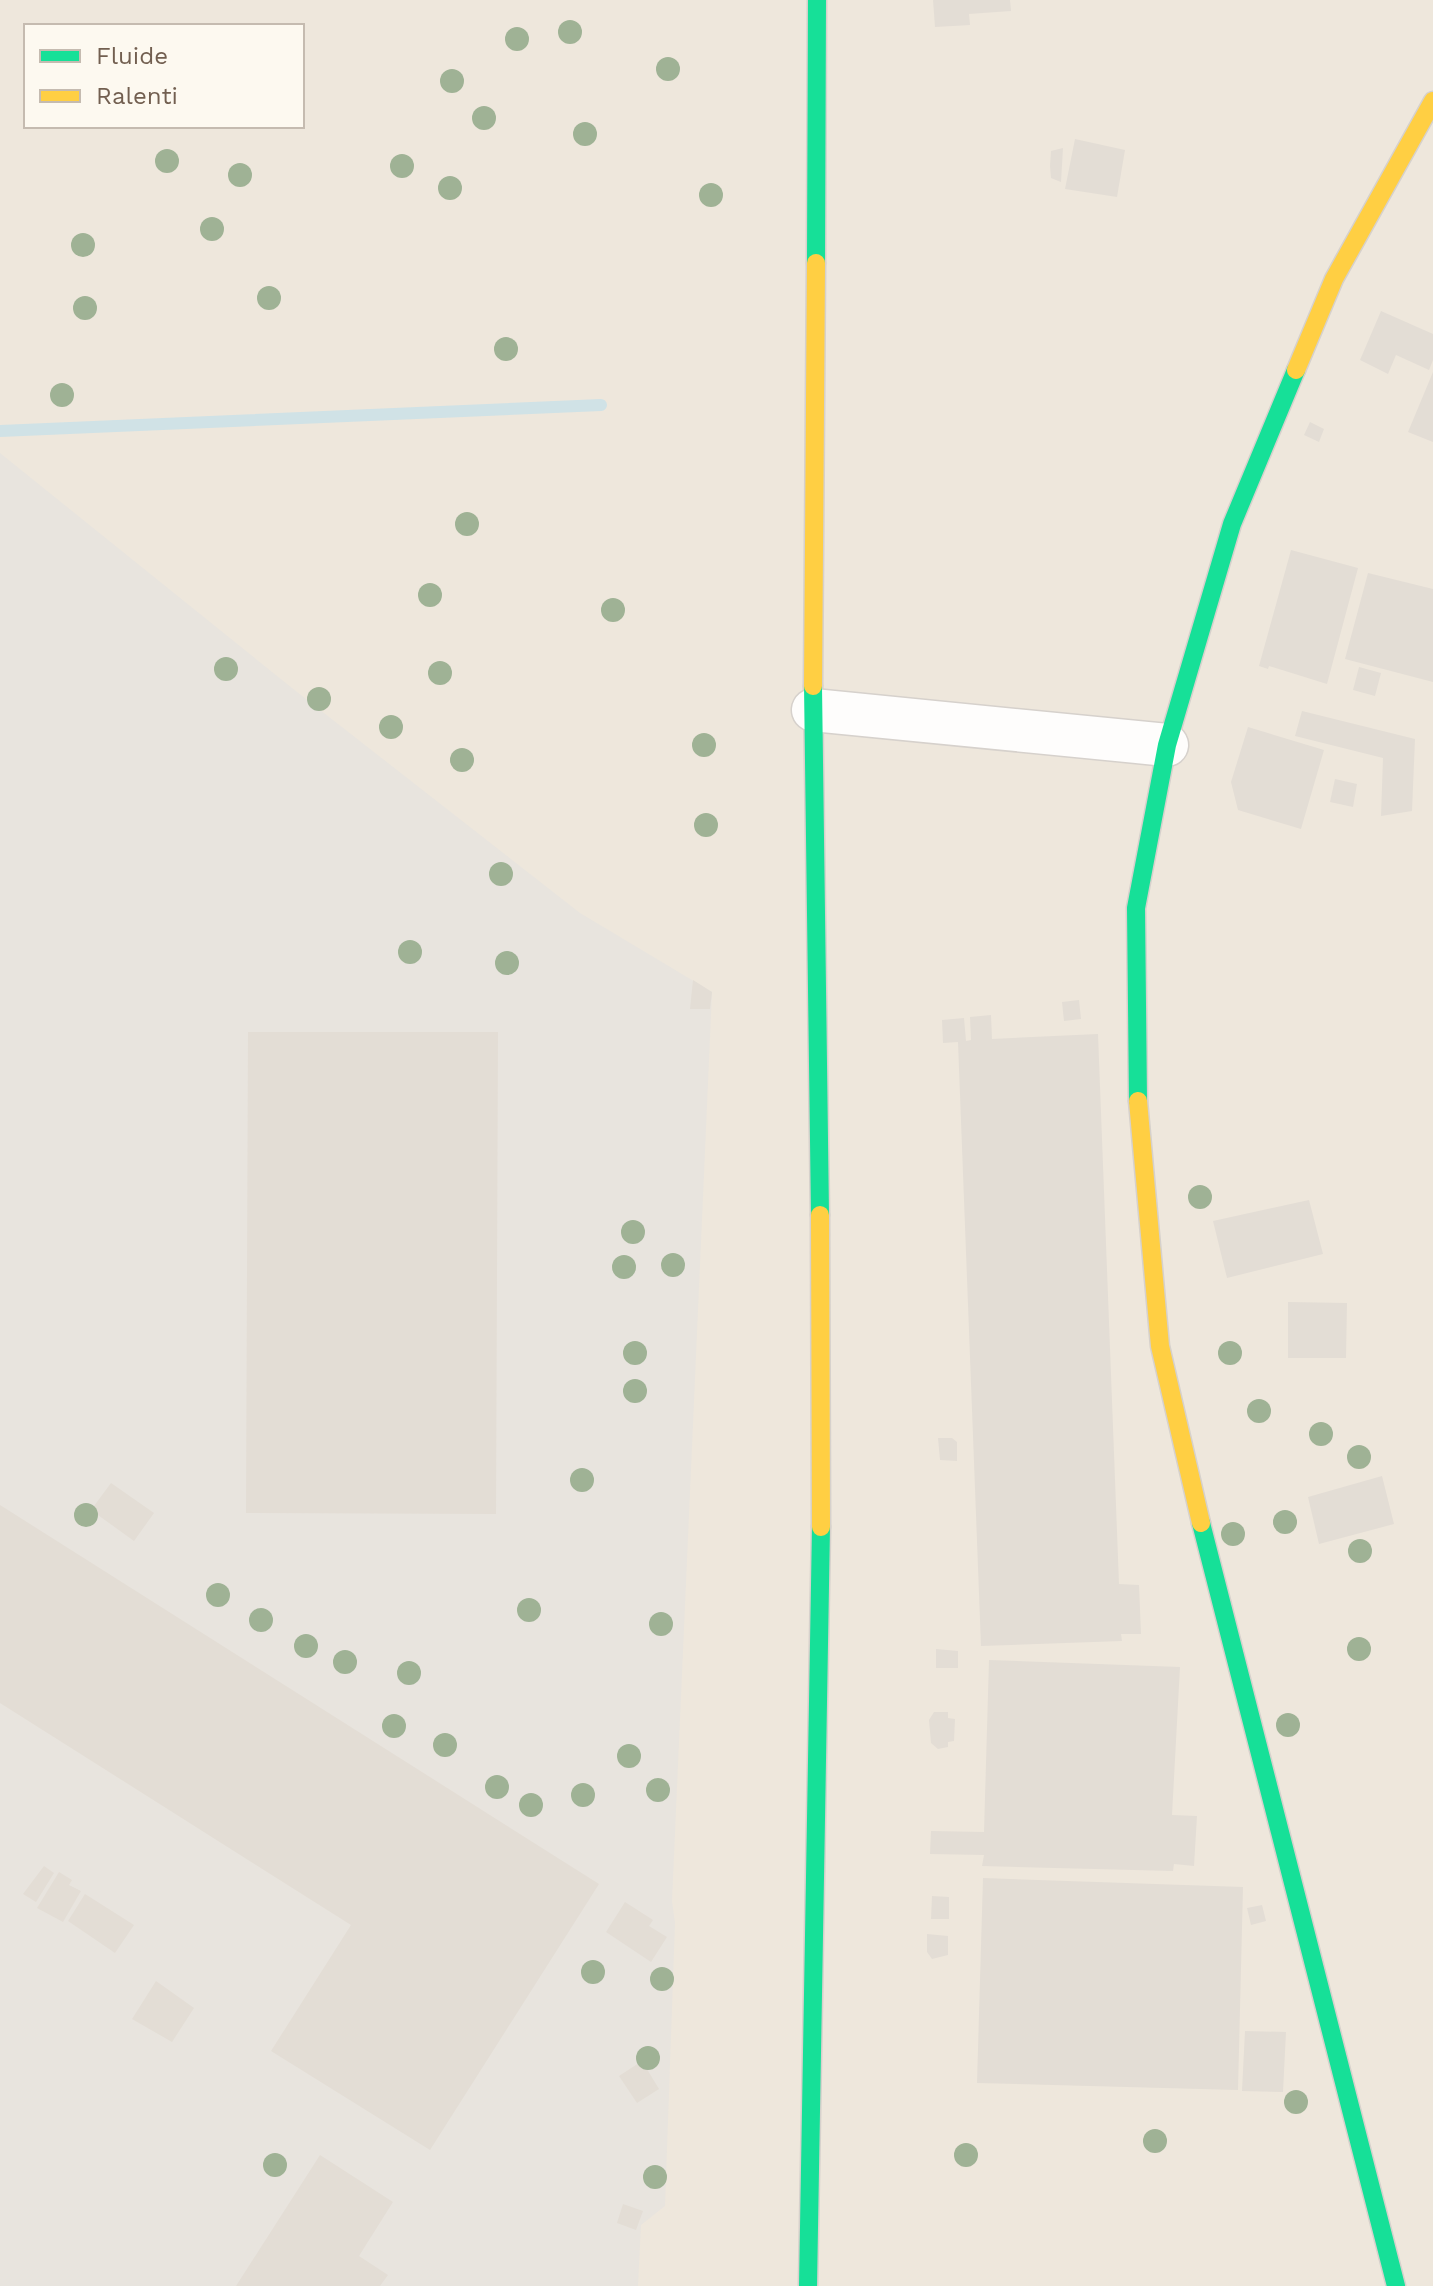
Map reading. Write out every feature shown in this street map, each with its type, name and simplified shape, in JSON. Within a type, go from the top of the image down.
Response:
[{"type":"main road","points":[[808,2286],[808,2119],[823,1421],[813,710],[817,0]]},
{"type":"main road","points":[[1396,2286],[1226,1628],[1160,1346],[1138,1109],[1136,908],[1167,745],[1232,524],[1334,279],[1433,101]]},
{"type":"street","points":[[813,710],[1167,745]]},
{"type":"shaded area","points":[[0,0],[1433,0],[1433,2286],[0,2286]]},
{"type":"shaded area","points":[[0,453],[292,688],[580,913],[712,992],[672,1901],[675,1923],[665,2206],[641,2225],[638,2286],[0,2286]]},
{"type":"building","points":[[933,0],[1010,0],[1011,11],[969,14],[970,25],[935,27]]},
{"type":"building","points":[[1075,139],[1125,150],[1117,197],[1065,189]]},
{"type":"building","points":[[1063,148],[1061,182],[1051,178],[1050,166],[1051,151]]},
{"type":"building","points":[[1381,311],[1433,334],[1433,360],[1429,370],[1396,355],[1388,374],[1360,360]]},
{"type":"building","points":[[1433,372],[1433,442],[1408,432]]},
{"type":"building","points":[[1310,422],[1324,429],[1319,442],[1304,435]]},
{"type":"building","points":[[1291,550],[1358,568],[1327,684],[1269,666],[1268,669],[1259,666]]},
{"type":"building","points":[[1368,573],[1433,589],[1433,682],[1345,659]]},
{"type":"building","points":[[1359,667],[1381,673],[1375,696],[1353,690]]},
{"type":"building","points":[[1302,711],[1415,739],[1412,811],[1381,816],[1383,758],[1295,736]]},
{"type":"building","points":[[1248,727],[1324,750],[1301,829],[1238,810],[1231,782]]},
{"type":"building","points":[[1335,779],[1357,784],[1353,807],[1330,802]]},
{"type":"building","points":[[693,980],[712,992],[710,1009],[690,1009]]},
{"type":"building","points":[[1079,1000],[1081,1019],[1064,1021],[1062,1002]]},
{"type":"building","points":[[991,1015],[992,1039],[1098,1034],[1119,1584],[1139,1585],[1141,1634],[1121,1634],[1122,1641],[981,1646],[958,1042],[943,1043],[942,1020],[964,1018],[966,1041],[971,1040],[970,1017]]},
{"type":"building","points":[[248,1032],[498,1032],[496,1514],[246,1513]]},
{"type":"building","points":[[1309,1200],[1323,1254],[1227,1278],[1213,1221]]},
{"type":"building","points":[[1288,1302],[1347,1303],[1346,1358],[1288,1358]]},
{"type":"building","points":[[938,1438],[952,1438],[957,1442],[957,1461],[940,1460]]},
{"type":"building","points":[[1382,1476],[1394,1524],[1319,1544],[1308,1497]]},
{"type":"building","points":[[111,1483],[154,1513],[134,1541],[91,1510]]},
{"type":"building","points":[[0,1505],[599,1884],[430,2150],[271,2051],[351,1925],[0,1703]]},
{"type":"building","points":[[936,1649],[958,1651],[958,1668],[936,1668]]},
{"type":"building","points":[[989,1660],[1180,1667],[1172,1815],[1197,1816],[1194,1866],[1174,1864],[1173,1871],[982,1866],[984,1855],[930,1854],[931,1831],[984,1832]]},
{"type":"building","points":[[934,1712],[948,1712],[948,1718],[955,1719],[954,1741],[948,1742],[948,1747],[938,1749],[931,1743],[929,1720]]},
{"type":"building","points":[[44,1866],[54,1873],[36,1902],[23,1894]]},
{"type":"building","points":[[59,1872],[72,1880],[69,1885],[81,1891],[63,1922],[37,1908]]},
{"type":"building","points":[[983,1878],[1243,1887],[1238,2090],[977,2083]]},
{"type":"building","points":[[85,1894],[134,1925],[115,1953],[68,1921]]},
{"type":"building","points":[[932,1896],[949,1897],[949,1919],[931,1919]]},
{"type":"building","points":[[625,1902],[653,1920],[649,1926],[667,1937],[651,1962],[606,1932]]},
{"type":"building","points":[[1262,1905],[1266,1921],[1251,1925],[1247,1908]]},
{"type":"building","points":[[927,1934],[948,1936],[948,1955],[932,1959],[927,1952]]},
{"type":"building","points":[[156,1981],[194,2008],[172,2042],[132,2019]]},
{"type":"building","points":[[1245,2031],[1286,2032],[1283,2092],[1242,2091]]},
{"type":"building","points":[[642,2061],[659,2089],[637,2103],[619,2076]]},
{"type":"building","points":[[320,2155],[393,2202],[359,2256],[388,2275],[380,2286],[236,2286]]},
{"type":"building","points":[[623,2204],[643,2211],[636,2230],[617,2223]]},
{"type":"waterway","points":[[0,431],[601,405]]},
{"type":"traffic: fast","points":[[816,263],[817,0]]},
{"type":"traffic: fast","points":[[1138,1101],[1136,908],[1167,745],[1232,524],[1296,370]]},
{"type":"traffic: fast","points":[[813,686],[820,1215]]},
{"type":"traffic: fast","points":[[1201,1523],[1396,2286]]},
{"type":"traffic: fast","points":[[808,2286],[821,1527]]},
{"type":"traffic: slow","points":[[1296,370],[1334,279],[1433,101]]},
{"type":"traffic: slow","points":[[813,686],[816,263]]},
{"type":"traffic: slow","points":[[1138,1101],[1160,1346],[1201,1523]]},
{"type":"traffic: slow","points":[[820,1215],[821,1527]]}]
